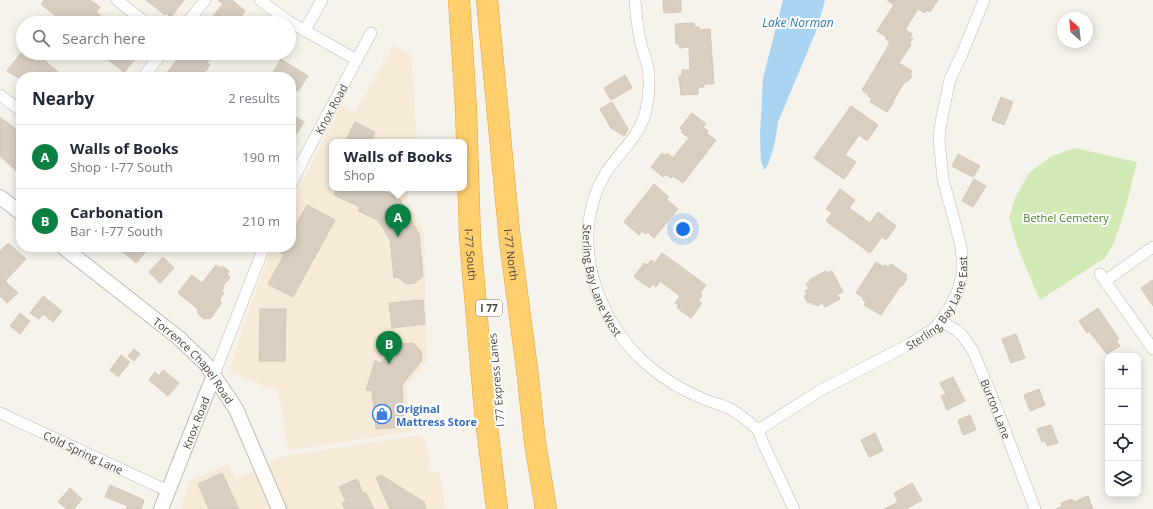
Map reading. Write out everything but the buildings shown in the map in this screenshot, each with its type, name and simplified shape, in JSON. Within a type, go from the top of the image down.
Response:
[{"type":"highway","name":"I-77 South","points":[[459,0],[467,139]]},
{"type":"highway","name":"I-77 North","points":[[487,0],[510,241],[535,442],[546,509]]},
{"type":"highway","name":"I 77 Express Lanes","points":[[466,108],[483,237],[498,410],[510,509]]},
{"type":"highway","name":"I-77 South","points":[[467,140],[470,238],[485,411],[497,509]]},
{"type":"highway","name":"I 77 Express Lanes","points":[[510,241],[516,370],[523,444],[532,509]]},
{"type":"street","points":[[117,0],[137,16]]},
{"type":"street","points":[[192,16],[205,0]]},
{"type":"street","points":[[260,0],[281,16]]},
{"type":"street","points":[[305,30],[322,0]]},
{"type":"street","name":"Sterling Bay Lane West","points":[[635,0],[640,41],[648,69],[649,88],[646,112],[636,135],[618,155],[604,176],[593,198],[589,226],[589,266],[603,305],[614,327],[628,347],[666,380],[686,392],[728,408],[741,415],[758,430]]},
{"type":"street","name":"Sterling Bay Lane East","points":[[758,430],[821,390],[908,346],[927,333],[941,321],[957,293],[962,275],[961,247],[958,231],[942,178],[939,139],[950,79],[984,0]]},
{"type":"street","points":[[296,25],[357,60]]},
{"type":"street","name":"Knox Road","points":[[296,175],[371,33]]},
{"type":"street","points":[[147,72],[156,60]]},
{"type":"street","points":[[0,95],[16,107]]},
{"type":"street","points":[[0,197],[16,209]]},
{"type":"street","points":[[1153,247],[1103,277],[1153,349]]},
{"type":"street","name":"Torrence Chapel Road","points":[[69,252],[179,338],[201,359],[214,375],[236,409],[279,509]]},
{"type":"street","name":"Knox Road","points":[[161,509],[262,252]]},
{"type":"street","name":"Burton Lane","points":[[941,321],[962,335],[973,351],[1035,509]]},
{"type":"street","name":"Cold Spring Lane","points":[[0,413],[168,491]]},
{"type":"street","points":[[758,430],[794,509]]},
{"type":"shaded area","points":[[393,45],[411,56],[417,139],[329,139],[329,191],[409,191],[406,198],[424,233],[427,361],[406,387],[412,431],[289,451],[278,391],[229,372],[244,324],[270,252],[296,252],[296,194],[341,105],[355,113]]},
{"type":"shaded area","points":[[420,435],[425,441],[429,457],[428,473],[440,472],[445,509],[181,509],[189,481],[228,464],[235,480],[283,456]]},
{"type":"green space","name":"Bethel Cemetery","points":[[1075,148],[1137,162],[1126,206],[1114,243],[1105,258],[1040,300],[1019,251],[1009,218],[1015,198],[1030,172],[1052,156]]},
{"type":"water","name":"Lake Norman","points":[[783,0],[825,0],[817,29],[778,122],[772,152],[766,169],[764,169],[761,162],[760,135],[763,78]]},
{"type":"place","name":"Walls of Books","points":[[398,237]]},
{"type":"place","name":"Carbonation","points":[[389,364]]},
{"type":"place","name":"Original Mattress Store","points":[[382,414]]}]
